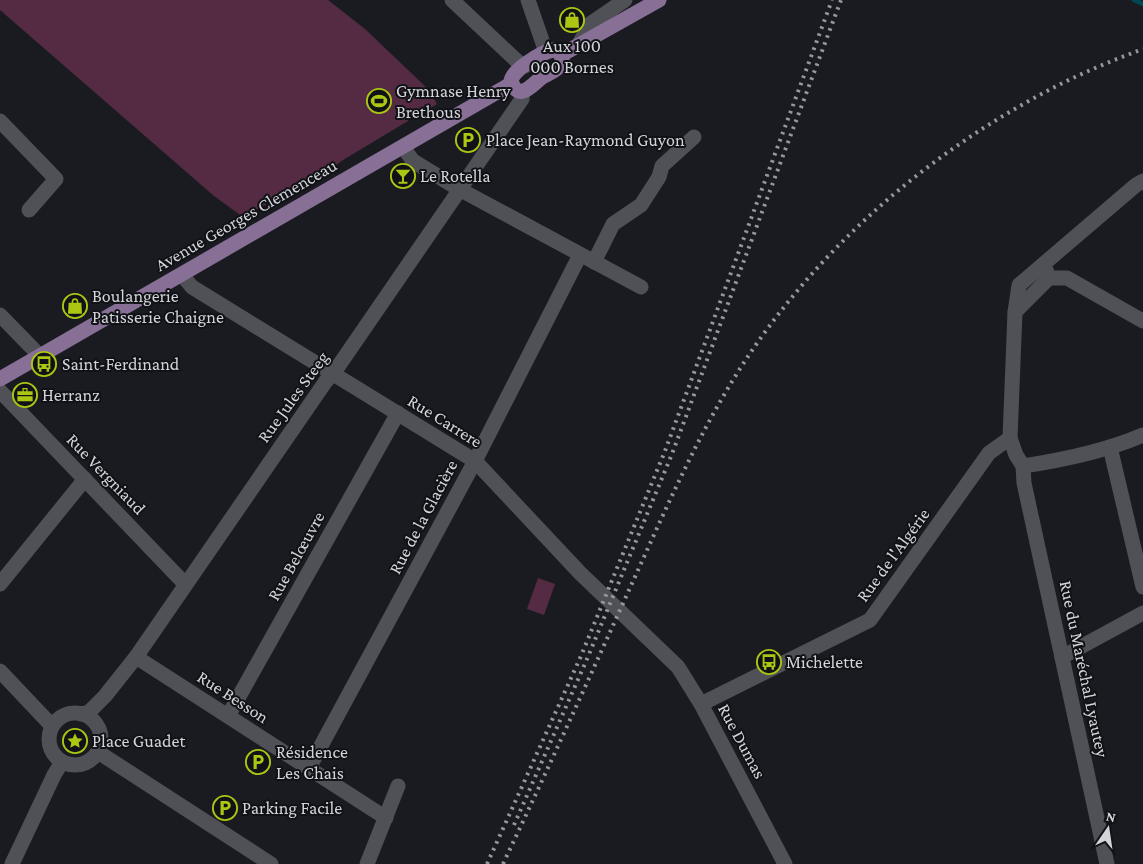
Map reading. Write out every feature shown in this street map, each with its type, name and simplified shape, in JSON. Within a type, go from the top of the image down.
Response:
[{"type":"main road","name":"Avenue Georges Clemenceau","points":[[517,87],[511,79],[513,74],[525,66],[579,44],[658,0]]},
{"type":"main road","name":"Avenue Georges Clemenceau","points":[[0,379],[403,147],[517,87],[529,89],[542,77],[558,68],[561,62],[553,53]]},
{"type":"street","points":[[452,0],[518,62],[525,66]]},
{"type":"street","points":[[528,0],[553,53]]},
{"type":"street","name":"Avenue Georges Clemenceau","points":[[579,44],[590,24],[625,0]]},
{"type":"street","name":"Rue Jules Steeg","points":[[81,714],[89,712],[105,696],[136,657],[326,381],[333,374],[522,99],[517,87]]},
{"type":"street","points":[[0,121],[56,179],[29,210]]},
{"type":"street","points":[[594,262],[613,224],[641,205],[660,177],[662,166],[694,137]]},
{"type":"street","points":[[403,147],[413,161],[459,189],[641,288]]},
{"type":"street","points":[[1143,181],[1136,185],[1046,271],[1019,285],[1015,312],[1010,438],[1016,455],[1023,466],[1111,453],[1143,434]]},
{"type":"street","name":"Rue de la Glacière","points":[[309,768],[475,461],[580,255]]},
{"type":"street","points":[[1046,271],[1067,278],[1143,321]]},
{"type":"street","name":"Rue Carrere","points":[[182,275],[192,287],[475,461],[580,573],[654,642]]},
{"type":"street","points":[[0,315],[40,356]]},
{"type":"street","name":"Rue Vergniaud","points":[[0,391],[185,584]]},
{"type":"street","name":"Rue Belœuvre","points":[[228,716],[398,414]]},
{"type":"street","name":"Rue de l'Algérie","points":[[701,704],[870,620],[989,453],[1010,438]]},
{"type":"street","points":[[1111,453],[1143,587]]},
{"type":"street","name":"Rue du Maréchal Lyautey","points":[[1023,466],[1024,483],[1107,864]]},
{"type":"street","points":[[0,584],[85,479]]},
{"type":"street","points":[[1062,657],[1143,613]]},
{"type":"street","name":"Rue Dumas","points":[[654,642],[678,667],[701,704],[785,864]]},
{"type":"street","name":"Rue Besson","points":[[136,657],[386,818]]},
{"type":"street","points":[[0,671],[52,726]]},
{"type":"street","points":[[81,714],[93,720],[102,739],[98,752],[93,759],[78,765],[69,765],[55,757],[49,742],[49,733],[52,726],[65,715],[81,714]]},
{"type":"street","points":[[98,752],[271,864]]},
{"type":"street","points":[[12,864],[62,762]]},
{"type":"street","points":[[367,864],[398,786]]},
{"type":"shaded area","points":[[0,0],[328,0],[365,29],[428,89],[437,104],[421,114],[419,111],[407,118],[408,121],[329,170],[243,217],[214,196],[0,10]]},
{"type":"shaded area","points":[[538,578],[555,584],[544,615],[527,609]]},
{"type":"waterway","points":[[1134,0],[1143,4]]},
{"type":"railway","points":[[487,864],[581,656],[665,451],[832,0]]},
{"type":"railway","points":[[514,825],[587,659],[672,454],[841,0]]},
{"type":"railway","points":[[503,864],[692,455],[727,390],[768,328],[827,257],[860,224],[931,164],[969,137],[1049,90],[1095,68],[1143,49]]},
{"type":"place","name":"Aux 100 000 Bornes","points":[[572,20]]},
{"type":"place","name":"Gymnase Henry Brethous","points":[[379,101]]},
{"type":"place","name":"Place Jean-Raymond Guyon","points":[[468,140]]},
{"type":"place","name":"Le Rotella","points":[[403,176]]},
{"type":"place","name":"Boulangerie Patisserie Chaigne","points":[[75,306]]},
{"type":"place","name":"Saint-Ferdinand","points":[[44,364]]},
{"type":"place","name":"Herranz","points":[[25,395]]},
{"type":"place","name":"Michelette","points":[[769,662]]},
{"type":"place","name":"Place Guadet","points":[[75,741]]},
{"type":"place","name":"Résidence Les Chais","points":[[258,762]]},
{"type":"place","name":"Parking Facile","points":[[225,808]]}]
